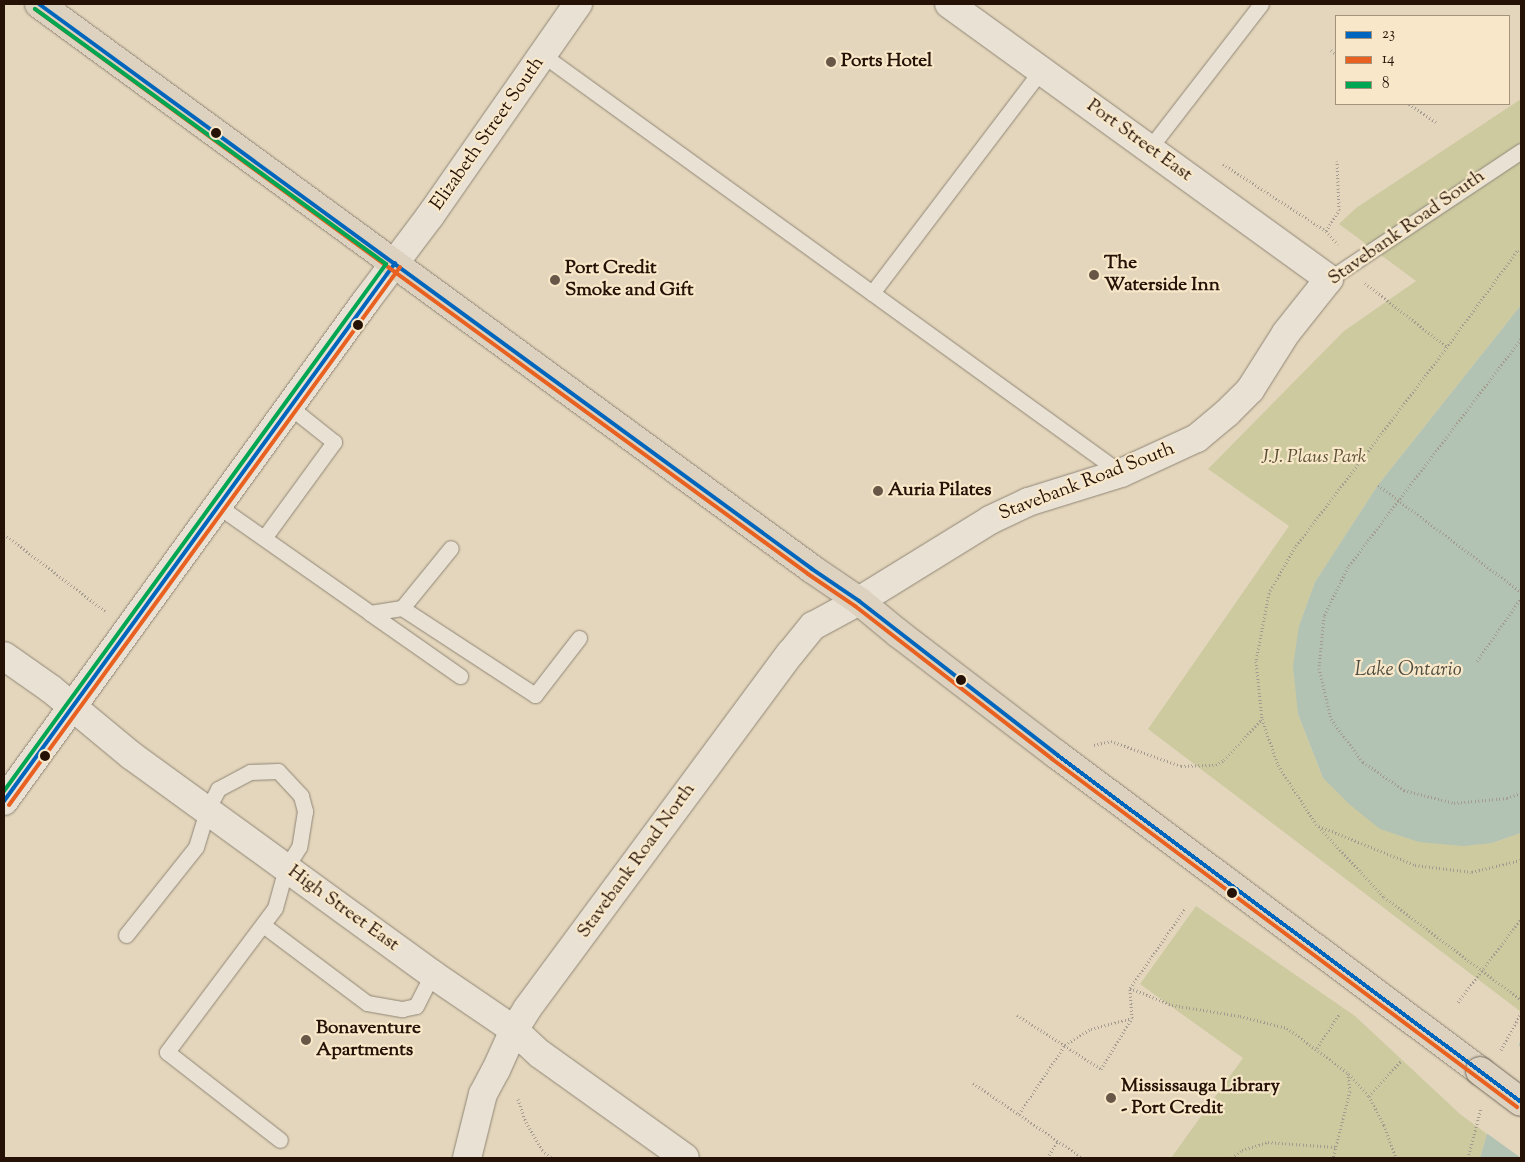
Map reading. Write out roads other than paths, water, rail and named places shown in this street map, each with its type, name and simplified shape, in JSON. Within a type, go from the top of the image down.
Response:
[{"type":"main road","points":[[39,4],[396,263],[812,569],[860,601],[899,634],[1056,754],[1521,1102]]},
{"type":"street","name":"Elizabeth Street South","points":[[4,801],[396,263],[578,4]]},
{"type":"street","name":"Port Street East","points":[[949,4],[1329,279]]},
{"type":"street","name":"Stavebank Road South","points":[[860,601],[949,544],[998,516],[1028,502],[1121,473],[1197,438],[1227,413],[1250,390],[1286,333],[1329,279]]},
{"type":"street","name":"Stavebank Road North","points":[[467,1158],[483,1094],[514,1030],[544,985],[790,654],[813,626],[860,601]]},
{"type":"street","name":"High Street East","points":[[4,656],[51,689],[132,756],[432,974],[514,1030],[540,1054],[685,1158]]},
{"type":"lane","points":[[1150,149],[1261,4]]},
{"type":"lane","points":[[543,55],[1121,473]]},
{"type":"lane","points":[[872,293],[1041,70]]},
{"type":"lane","name":"Stavebank Road South","points":[[1329,279],[1521,151]]},
{"type":"lane","points":[[264,538],[334,442],[290,408]]},
{"type":"lane","points":[[218,506],[460,676]]},
{"type":"lane","points":[[402,608],[451,548]]},
{"type":"lane","points":[[370,612],[402,608],[535,695],[579,638]]},
{"type":"lane","points":[[126,935],[196,847],[207,810],[218,789],[250,772],[278,771],[301,796],[305,811],[299,847],[286,868],[275,908],[167,1052],[280,1140]]},
{"type":"lane","points":[[263,925],[367,1003],[402,1009],[416,1006],[432,974]]},
{"type":"water","name":"Lake Ontario","points":[[1521,305],[1521,833],[1492,843],[1463,846],[1419,842],[1380,829],[1349,804],[1323,778],[1298,714],[1293,666],[1299,626],[1315,582],[1378,485]]},
{"type":"water","points":[[1521,1039],[1521,1158],[1480,1158],[1487,1134]]},
{"type":"place","name":"Ports Hotel","points":[[831,62]]},
{"type":"place","name":"The Waterside Inn","points":[[1094,275]]},
{"type":"place","name":"Port Credit Smoke and Gift","points":[[555,280]]},
{"type":"place","name":"Auria Pilates","points":[[878,491]]},
{"type":"place","name":"Bonaventure Apartments","points":[[306,1040]]},
{"type":"place","name":"Mississauga Library - Port Credit","points":[[1111,1098]]},
{"type":"park label","name":"J.J. Plaus Park","points":[[1314,458]]}]
